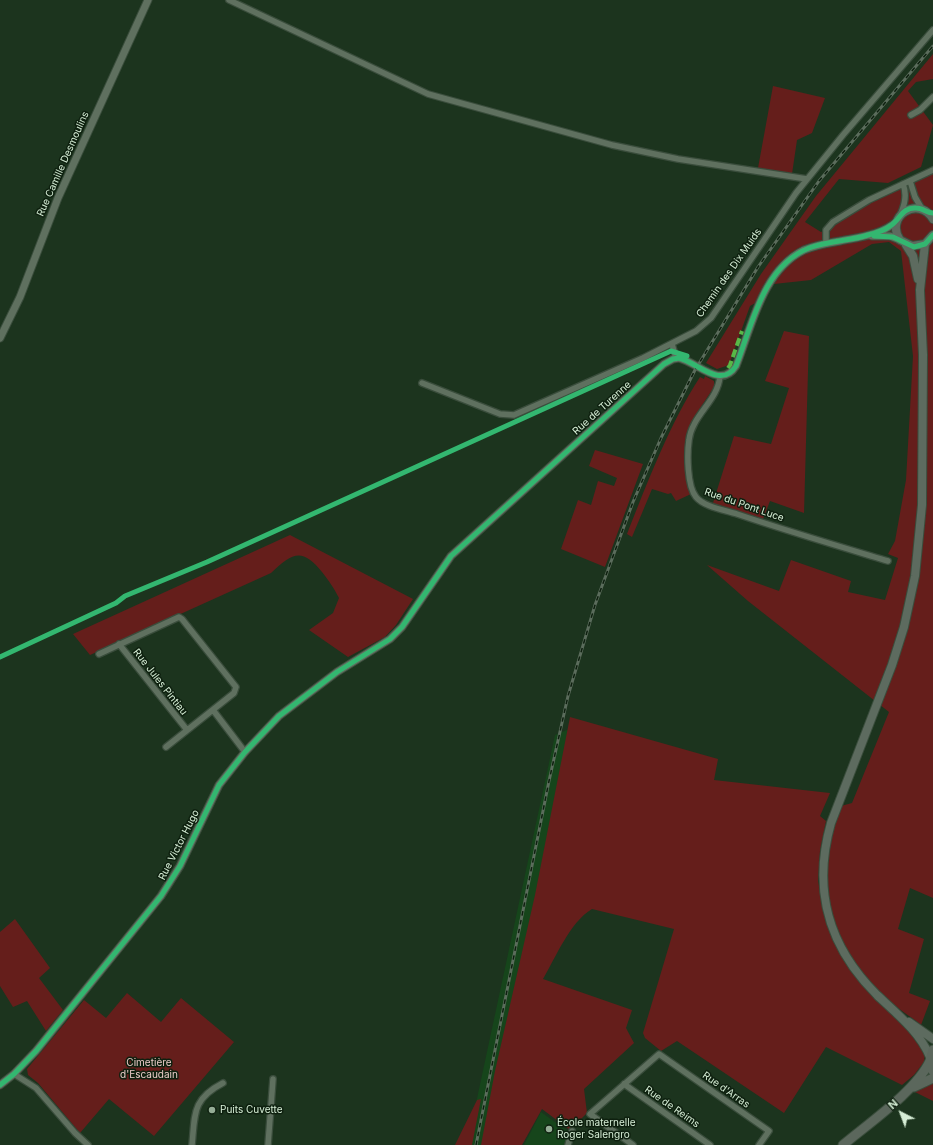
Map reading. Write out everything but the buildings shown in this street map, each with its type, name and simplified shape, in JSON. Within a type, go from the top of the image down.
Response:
[{"type":"main road","points":[[920,290],[913,256],[896,232],[897,221],[901,214],[911,208],[929,214]]},
{"type":"main road","points":[[903,242],[914,247],[925,244],[933,235]]},
{"type":"main road","points":[[925,244],[920,290],[923,355],[921,526],[914,581],[896,656],[833,817],[826,841],[822,865],[826,906],[830,922],[840,946],[858,974],[922,1042],[931,1056],[933,1071]]},
{"type":"main road","points":[[889,1006],[933,1039]]},
{"type":"main road","points":[[906,1092],[923,1072],[931,1056]]},
{"type":"main road","points":[[843,1145],[906,1092],[924,1081],[933,1078]]},
{"type":"street","name":"Rue Camille Desmoulins","points":[[0,338],[22,292],[58,198],[148,0]]},
{"type":"street","points":[[229,0],[428,94],[550,126],[600,142],[678,159],[807,179]]},
{"type":"street","name":"Chemin des Dix Muids","points":[[422,383],[500,414],[514,415],[578,388],[672,344],[696,331],[708,321],[807,179],[933,30]]},
{"type":"street","points":[[911,115],[920,110],[933,97]]},
{"type":"street","points":[[826,244],[826,230],[833,222],[869,200],[933,170]]},
{"type":"street","points":[[910,181],[914,197],[929,214]]},
{"type":"street","points":[[901,214],[905,198],[902,184]]},
{"type":"street","points":[[672,344],[676,358],[684,360],[712,374],[720,376],[728,373],[736,366],[760,303],[777,272],[797,254],[809,248],[866,236],[885,229],[897,221]]},
{"type":"street","points":[[866,236],[890,236],[903,242]]},
{"type":"street","name":"Rue de Turenne","points":[[353,661],[387,641],[399,630],[441,567],[458,549],[658,369],[667,362],[676,358]]},
{"type":"street","name":"Rue du Pont Luce","points":[[720,376],[718,387],[695,422],[690,436],[689,472],[692,491],[696,498],[703,503],[742,516],[888,561]]},
{"type":"street","points":[[99,654],[177,617],[180,618],[236,687],[234,693],[166,747]]},
{"type":"street","name":"Rue Jules Pintiau","points":[[119,644],[187,730]]},
{"type":"street","name":"Rue Victor Hugo","points":[[0,1086],[36,1051],[165,891],[180,866],[219,785],[245,752],[279,716],[353,661]]},
{"type":"street","points":[[213,710],[245,752]]},
{"type":"street","name":"Rue d'Arras","points":[[624,1084],[659,1054],[768,1131],[759,1145]]},
{"type":"street","points":[[14,1074],[36,1088],[78,1137],[88,1145]]},
{"type":"street","points":[[268,1145],[273,1079]]},
{"type":"street","points":[[192,1145],[196,1107],[212,1090],[223,1083]]},
{"type":"street","points":[[624,1084],[590,1114],[633,1145]]},
{"type":"street","name":"Rue de Reims","points":[[624,1084],[710,1145]]},
{"type":"street","points":[[568,1145],[572,1131]]},
{"type":"shaded area","points":[[569,729],[487,1145],[467,1145],[555,735]]},
{"type":"shaded area","name":"École maternelle Roger Salengro","points":[[541,1112],[569,1132],[564,1145],[524,1145]]},
{"type":"green space","points":[[933,54],[933,79],[916,82],[908,91],[933,125],[921,167],[888,183],[839,179],[805,222],[821,232],[872,202],[933,173],[933,898],[910,888],[898,929],[924,939],[909,993],[930,1001],[921,1025],[884,997],[858,967],[838,932],[831,913],[827,894],[826,873],[828,853],[841,806],[852,803],[889,712],[748,601],[707,565],[779,591],[791,560],[851,581],[848,592],[885,600],[898,558],[888,554],[895,541],[906,480],[913,356],[901,251],[889,242],[872,244],[811,280],[774,284],[767,281],[757,302],[750,306],[729,365],[717,369],[706,363],[761,274],[816,196]]},
{"type":"green space","points":[[773,86],[825,98],[812,133],[797,140],[792,174],[758,168]]},
{"type":"green space","points":[[784,331],[809,336],[804,513],[770,501],[763,519],[713,503],[734,436],[771,444],[789,388],[765,381]]},
{"type":"green space","points":[[705,376],[714,381],[714,387],[695,416],[689,432],[691,494],[676,501],[671,493],[668,494],[652,489],[632,537],[627,534],[678,414],[700,377],[704,379]]},
{"type":"green space","points":[[595,450],[643,464],[605,567],[561,549],[578,500],[591,505],[598,481],[614,486],[617,478],[589,466]]},
{"type":"green space","points":[[290,535],[413,599],[396,625],[385,637],[348,657],[309,630],[333,613],[339,598],[322,572],[315,564],[303,556],[291,557],[271,573],[90,655],[73,634]]},
{"type":"green space","points":[[570,717],[718,759],[714,780],[830,793],[820,816],[826,821],[820,851],[818,881],[824,911],[843,959],[904,1025],[925,1054],[924,1062],[914,1075],[902,1085],[826,1047],[784,1113],[677,1041],[661,1051],[645,1038],[643,1033],[674,929],[592,909],[577,922],[570,931],[543,979],[632,1010],[626,1028],[634,1043],[584,1089],[587,1113],[570,1130],[542,1109],[522,1145],[481,1145],[495,1071],[535,895]]},
{"type":"green space","points":[[15,919],[50,968],[39,978],[63,1010],[46,1031],[27,1001],[13,1007],[0,986],[0,932]]},
{"type":"green space","name":"Cimetière d'Escaudain","points":[[127,993],[161,1022],[181,998],[234,1042],[154,1136],[109,1099],[80,1133],[38,1083],[28,1075],[27,1069],[84,1000],[106,1018]]},
{"type":"green space","points":[[933,1080],[933,1101],[913,1091]]},
{"type":"green space","points":[[481,1099],[472,1145],[455,1145],[477,1100]]},
{"type":"railway","points":[[476,1145],[549,781],[568,696],[595,605],[633,502],[661,438],[695,370],[758,267],[819,181],[933,46]]},
{"type":"marked path","points":[[728,368],[742,331]]},
{"type":"cycle path","points":[[0,1085],[14,1074],[36,1051],[161,896],[180,866],[219,785],[245,752],[279,716],[337,672],[390,639],[402,627],[451,556],[664,364],[673,359],[679,358],[716,375],[730,373],[736,366],[761,298],[780,268],[793,257],[809,248],[883,231],[904,212],[911,208],[918,208],[933,213]]},
{"type":"cycle path","points":[[874,236],[893,237],[914,247],[925,244],[933,235]]},
{"type":"cycle path","points":[[0,657],[116,603],[125,596],[207,562],[671,351],[687,356]]},
{"type":"place","name":"Puits Cuvette","points":[[212,1110]]},
{"type":"place","name":"École maternelle Roger Salengro","points":[[549,1129]]}]
